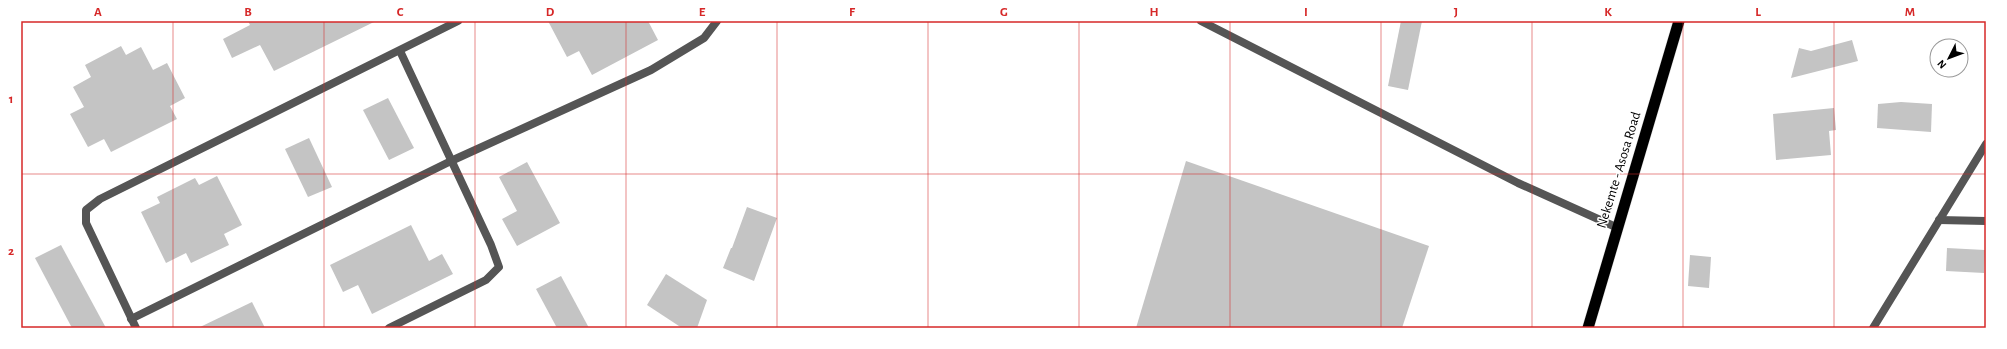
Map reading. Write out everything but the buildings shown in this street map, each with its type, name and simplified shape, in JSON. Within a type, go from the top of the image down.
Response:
[{"type":"highway","name":"Nekemte - Asosa Road","points":[[1588,328],[1679,21]]},
{"type":"street","points":[[136,328],[86,223],[86,210],[100,199],[458,21]]},
{"type":"street","points":[[131,319],[451,161],[650,70],[704,38],[717,21]]},
{"type":"street","points":[[1201,21],[1518,183],[1618,228]]},
{"type":"street","points":[[389,328],[486,280],[499,267],[400,51]]},
{"type":"street","points":[[1873,328],[1986,144]]},
{"type":"street","points":[[1939,220],[1986,221]]}]
